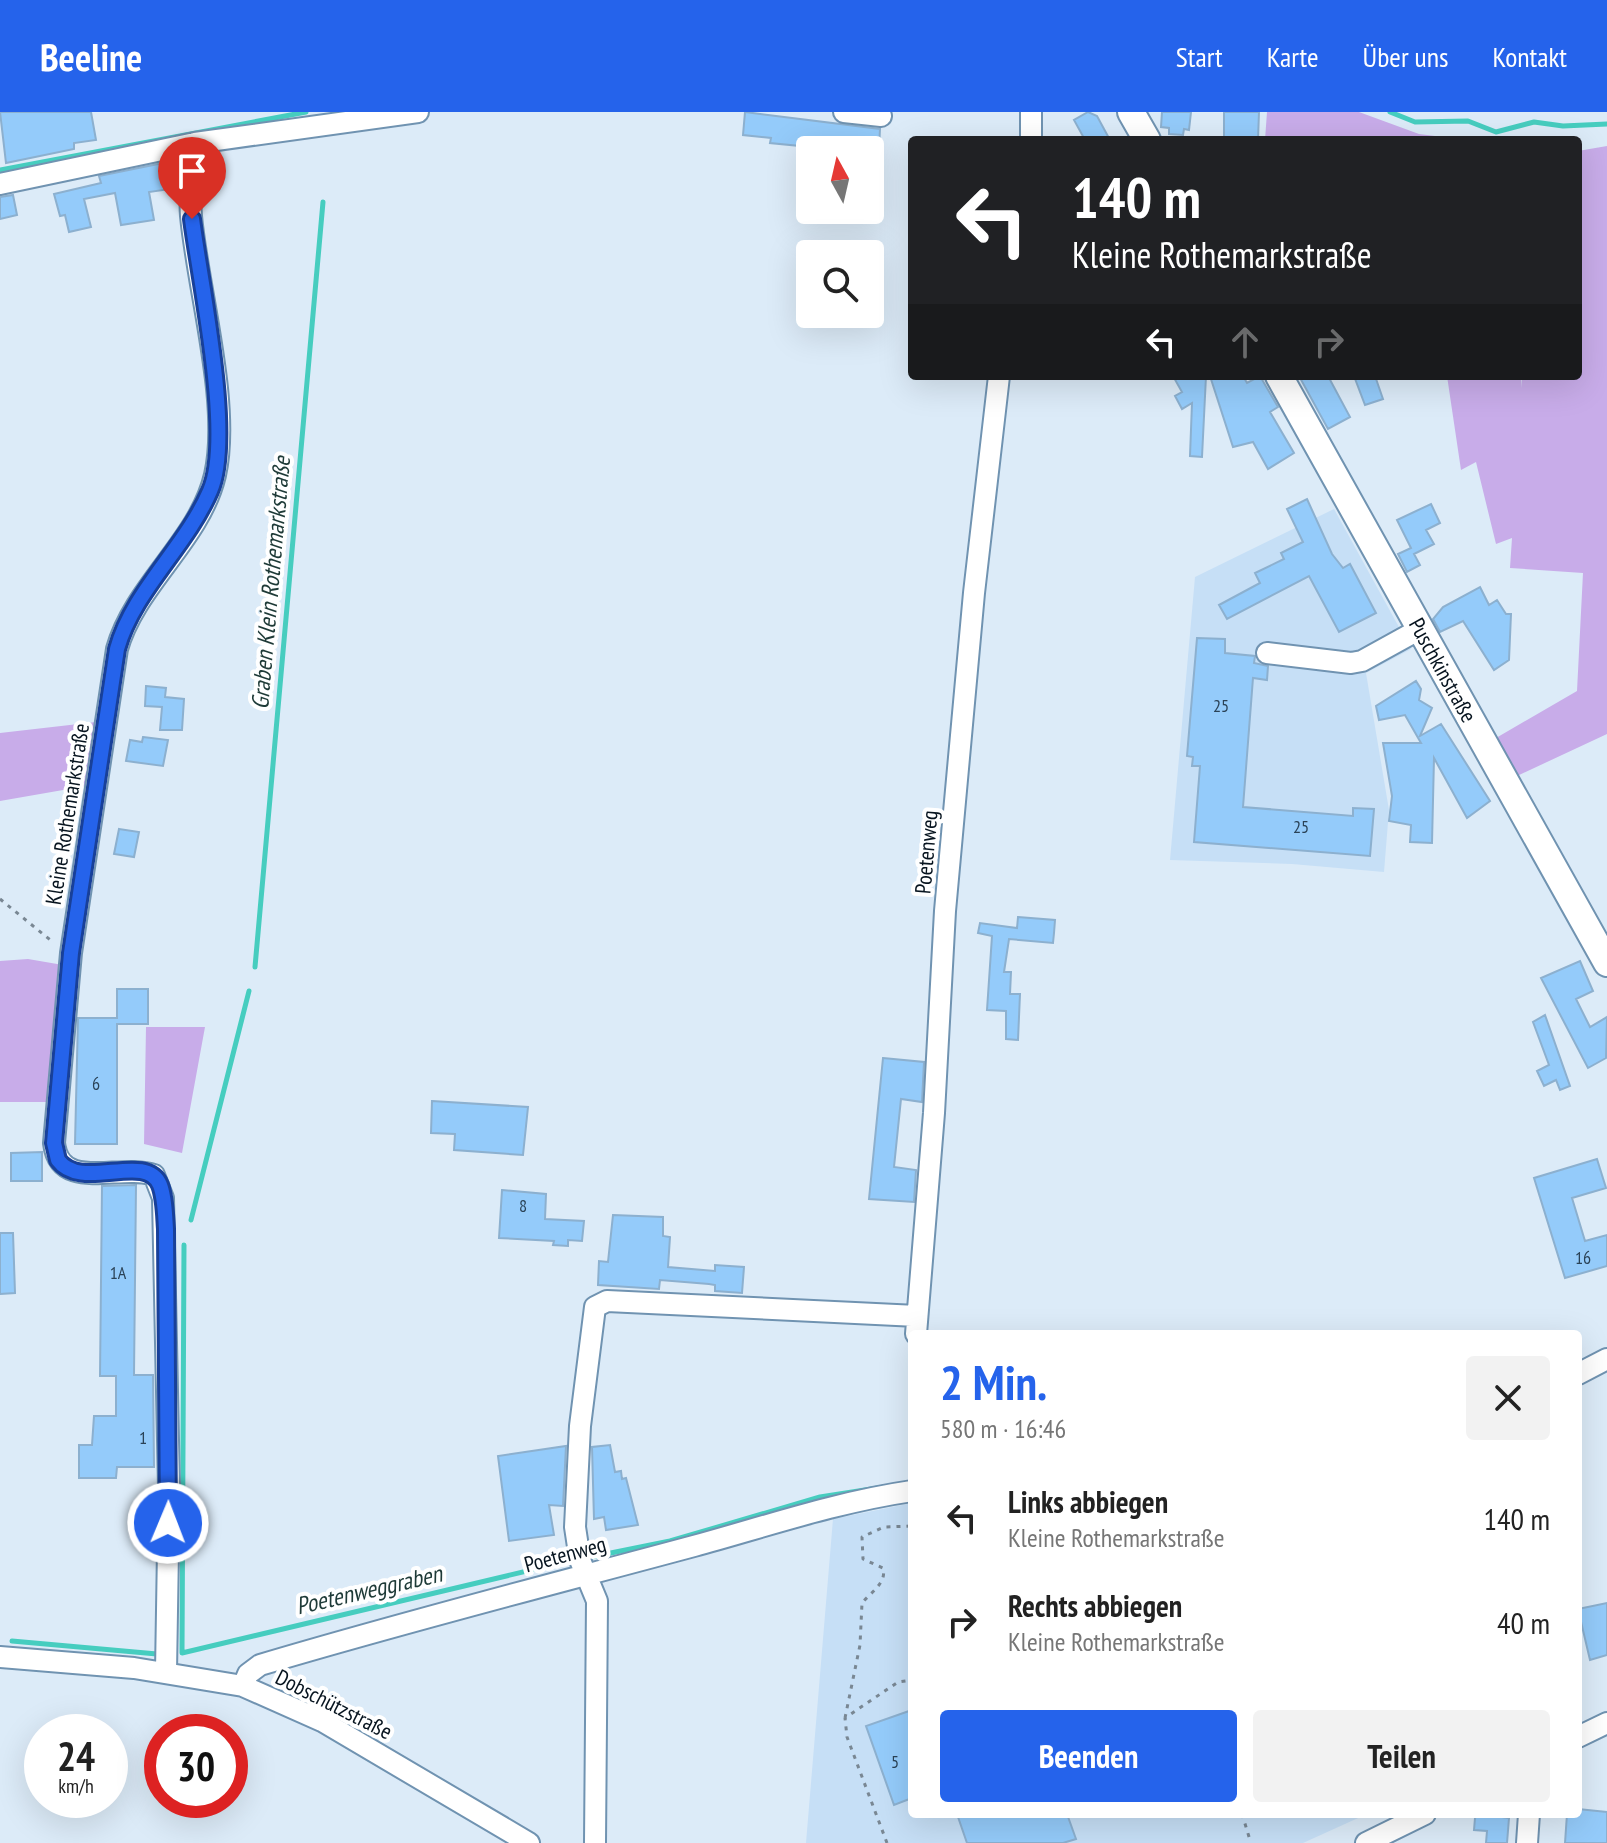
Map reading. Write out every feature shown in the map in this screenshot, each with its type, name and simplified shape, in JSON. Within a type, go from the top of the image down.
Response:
[{"type":"main road","points":[[1131,112],[1145,136]]},
{"type":"main road","name":"Puschkinstraße","points":[[1281,380],[1607,963]]},
{"type":"street","points":[[0,184],[195,143],[376,121],[418,112]]},
{"type":"street","points":[[844,112],[881,116]]},
{"type":"street","points":[[1031,112],[1031,136]]},
{"type":"street","name":"Kleine Rothemarkstraße","points":[[166,1672],[169,1488],[163,1198],[154,1175],[129,1171],[75,1173],[62,1166],[55,1153],[56,1103],[71,953],[120,637],[198,514],[216,473],[217,397],[192,219],[195,143]]},
{"type":"street","name":"Poetenweg","points":[[916,1325],[934,1113],[945,911],[974,593],[999,380]]},
{"type":"street","points":[[1267,653],[1351,663],[1362,661],[1420,629]]},
{"type":"street","points":[[595,1843],[599,1636],[596,1591],[576,1544],[576,1474],[592,1312],[599,1303],[916,1325]]},
{"type":"street","points":[[1582,1372],[1607,1359]]},
{"type":"street","name":"Poetenweg","points":[[243,1686],[248,1674],[260,1665],[820,1508],[908,1492]]},
{"type":"street","name":"Dobschützstraße","points":[[0,1657],[166,1672],[243,1686],[322,1721],[529,1843]]},
{"type":"street","points":[[1582,1735],[1607,1723]]},
{"type":"street","points":[[1366,1843],[1417,1818]]},
{"type":"street","points":[[1527,1843],[1529,1818]]},
{"type":"path","points":[[0,899],[50,941],[71,953]]},
{"type":"path","points":[[887,1843],[847,1737],[845,1718],[860,1645],[862,1603],[883,1583],[885,1575],[883,1568],[863,1559],[862,1537],[884,1527],[908,1526]]},
{"type":"path","points":[[845,1718],[898,1682],[908,1681]]},
{"type":"path","points":[[1243,1818],[1250,1840]]},
{"type":"shaded area","points":[[1267,112],[1359,112],[1419,134],[1435,136],[1265,136]]},
{"type":"shaded area","points":[[1607,146],[1607,734],[1517,776],[1496,738],[1577,691],[1583,573],[1510,568],[1512,538],[1496,544],[1476,462],[1461,470],[1448,380],[1521,380],[1521,388],[1522,380],[1582,380],[1582,150]]},
{"type":"shaded area","points":[[1334,509],[1411,649],[1366,673],[1389,810],[1384,872],[1292,864],[1170,860],[1195,577]]},
{"type":"shaded area","points":[[96,722],[86,786],[0,801],[0,733]]},
{"type":"shaded area","points":[[28,959],[63,965],[50,1102],[0,1102],[0,961]]},
{"type":"shaded area","points":[[146,1027],[205,1027],[182,1153],[144,1144]]},
{"type":"shaded area","points":[[908,1504],[908,1818],[1358,1818],[1303,1843],[806,1843],[833,1519]]},
{"type":"building","points":[[0,112],[91,112],[96,140],[74,143],[74,149],[6,163]]},
{"type":"building","points":[[745,112],[880,129],[880,136],[796,136],[796,146],[770,143],[771,138],[743,135]]},
{"type":"building","points":[[1088,112],[1097,116],[1108,136],[1083,136],[1074,120]]},
{"type":"building","points":[[1162,112],[1191,112],[1189,130],[1184,129],[1183,135],[1169,134],[1169,128],[1161,127]]},
{"type":"building","points":[[1224,112],[1259,112],[1258,136],[1224,136]]},
{"type":"building","points":[[173,161],[177,188],[149,192],[154,220],[121,225],[115,193],[84,199],[91,227],[69,232],[65,215],[60,216],[54,194],[101,183],[99,176]]},
{"type":"building","points":[[13,195],[17,215],[0,219],[0,197]]},
{"type":"building","points":[[1175,380],[1206,380],[1202,457],[1190,456],[1192,403],[1182,409],[1175,396],[1182,392]]},
{"type":"building","points":[[1211,380],[1245,380],[1247,383],[1262,380],[1278,407],[1270,412],[1294,453],[1268,469],[1253,442],[1233,447]]},
{"type":"building","points":[[1301,380],[1330,380],[1350,417],[1328,429]]},
{"type":"building","points":[[1356,380],[1376,380],[1383,399],[1365,405]]},
{"type":"building","points":[[1307,499],[1332,554],[1343,568],[1350,564],[1376,613],[1339,632],[1309,576],[1227,619],[1219,605],[1260,583],[1255,573],[1284,559],[1281,553],[1303,542],[1287,509]]},
{"type":"building","points":[[1431,504],[1440,523],[1426,530],[1434,544],[1414,554],[1420,565],[1407,572],[1398,554],[1411,548],[1397,520]]},
{"type":"building","points":[[1480,587],[1489,605],[1497,600],[1506,614],[1511,614],[1509,660],[1494,670],[1463,621],[1440,632],[1433,619],[1443,607]]},
{"type":"building","points":[[1197,638],[1225,639],[1225,653],[1255,656],[1254,663],[1268,666],[1267,680],[1253,678],[1243,807],[1353,816],[1353,808],[1374,809],[1370,856],[1194,842],[1200,766],[1192,766],[1193,757],[1187,756]]},
{"type":"building","points":[[1416,681],[1421,689],[1419,700],[1432,708],[1420,736],[1441,724],[1490,801],[1467,818],[1434,758],[1432,843],[1410,842],[1411,825],[1389,821],[1392,796],[1383,743],[1421,743],[1405,715],[1379,720],[1376,706]]},
{"type":"building","points":[[146,686],[166,688],[165,697],[184,699],[182,730],[160,730],[162,707],[145,706]]},
{"type":"building","points":[[143,737],[168,740],[163,766],[126,761],[130,740],[142,742]]},
{"type":"building","points":[[119,829],[139,832],[134,857],[114,854]]},
{"type":"building","points":[[1018,917],[1055,920],[1053,943],[1009,939],[1004,972],[1011,972],[1010,994],[1020,994],[1018,1040],[1006,1039],[1006,1011],[987,1010],[992,936],[978,933],[980,923],[1017,928]]},
{"type":"building","points":[[1580,961],[1593,991],[1576,999],[1590,1027],[1607,1017],[1606,1058],[1588,1068],[1541,978]]},
{"type":"building","points":[[117,989],[148,989],[148,1024],[117,1024],[117,1144],[75,1144],[78,1018],[117,1018]]},
{"type":"building","points":[[1545,1015],[1570,1086],[1560,1090],[1556,1080],[1544,1086],[1537,1071],[1549,1065],[1533,1022]]},
{"type":"building","points":[[883,1058],[924,1062],[922,1102],[901,1099],[894,1167],[916,1170],[914,1202],[869,1199]]},
{"type":"building","points":[[432,1101],[528,1107],[523,1155],[454,1150],[455,1134],[431,1133]]},
{"type":"building","points":[[42,1152],[42,1181],[11,1181],[11,1153]]},
{"type":"building","points":[[1597,1159],[1606,1188],[1572,1198],[1585,1241],[1607,1235],[1607,1266],[1565,1278],[1534,1178]]},
{"type":"building","points":[[136,1185],[134,1375],[153,1375],[154,1467],[117,1467],[116,1478],[79,1478],[79,1445],[92,1445],[94,1416],[116,1416],[116,1376],[100,1376],[102,1186]]},
{"type":"building","points":[[502,1190],[546,1194],[545,1219],[584,1221],[582,1241],[568,1240],[568,1246],[553,1245],[554,1241],[499,1238]]},
{"type":"building","points":[[613,1215],[663,1217],[663,1236],[670,1237],[668,1267],[715,1271],[715,1265],[744,1267],[742,1293],[715,1291],[715,1285],[709,1284],[660,1280],[659,1289],[598,1285],[599,1261],[608,1262]]},
{"type":"building","points":[[0,1233],[13,1233],[15,1293],[0,1294]]},
{"type":"building","points":[[610,1445],[615,1472],[621,1471],[622,1479],[626,1478],[638,1525],[606,1530],[604,1517],[594,1519],[592,1447]]},
{"type":"building","points":[[566,1446],[563,1506],[549,1505],[554,1535],[509,1541],[498,1456]]},
{"type":"building","points":[[1607,1603],[1607,1655],[1590,1660],[1582,1626],[1582,1608]]},
{"type":"building","points":[[908,1711],[908,1800],[894,1805],[866,1726]]},
{"type":"building","points":[[1582,1809],[1607,1812],[1607,1843],[1565,1843],[1567,1818],[1582,1818]]},
{"type":"building","points":[[958,1818],[1068,1818],[1076,1839],[1063,1843],[967,1843]]},
{"type":"building","points":[[1475,1818],[1509,1818],[1507,1843],[1486,1843],[1487,1831],[1474,1830]]},
{"type":"waterway","points":[[0,170],[306,112]]},
{"type":"waterway","points":[[1390,112],[1415,122],[1468,121],[1496,132],[1534,122],[1563,126],[1607,124]]},
{"type":"waterway","name":"Graben Klein Rothemarkstraße","points":[[255,967],[323,202]]},
{"type":"waterway","points":[[191,1220],[249,991]]},
{"type":"waterway","name":"Graben Klein Rothemarkstraße","points":[[184,1245],[182,1653],[565,1562]]},
{"type":"waterway","name":"Poetenweggraben","points":[[591,1557],[670,1541],[820,1497],[884,1487]]},
{"type":"waterway","name":"Poetenweggraben","points":[[12,1641],[157,1654]]},
{"type":"route","points":[[168,1523],[166,1229],[160,1184],[154,1175],[142,1171],[75,1173],[62,1166],[54,1143],[71,953],[117,649],[126,625],[193,522],[211,490],[216,473],[217,397],[192,219]]}]
